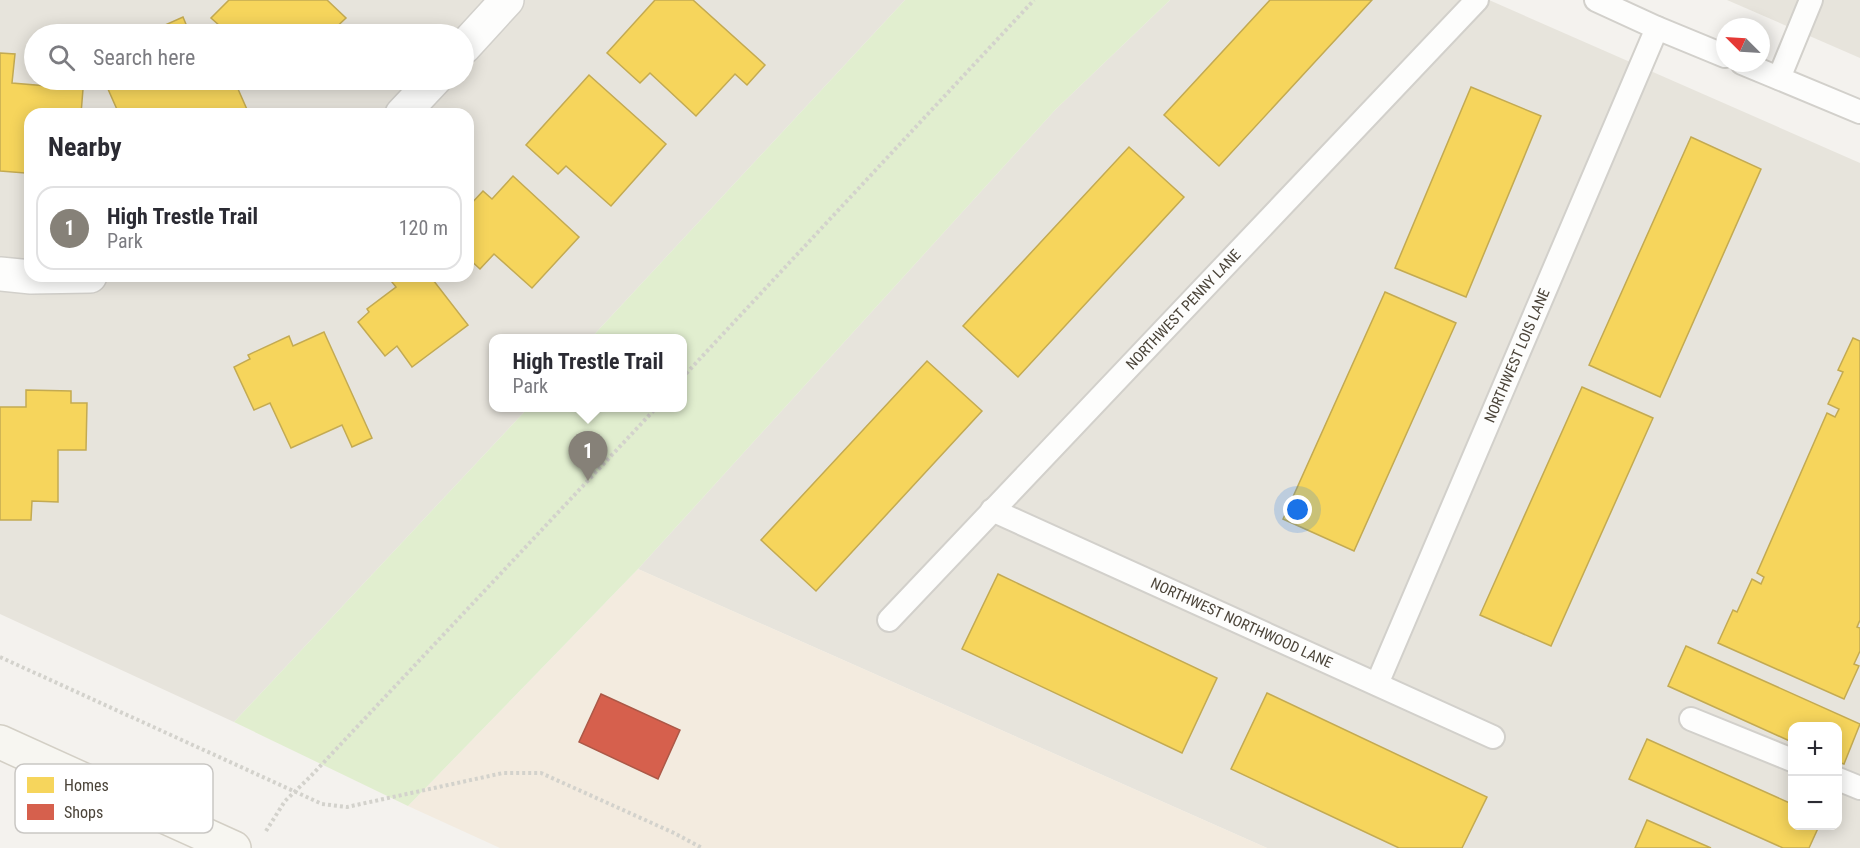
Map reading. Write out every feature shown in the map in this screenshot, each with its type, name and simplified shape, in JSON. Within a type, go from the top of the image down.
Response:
[{"type":"main road","points":[[0,742],[55,764]]},
{"type":"main road","points":[[213,828],[248,842]]},
{"type":"street","points":[[474,36],[507,0]]},
{"type":"street","points":[[408,108],[425,90]]},
{"type":"street","points":[[0,274],[24,276]]},
{"type":"lane","name":"NORTHWEST PENNY LANE","points":[[889,620],[1476,0]]},
{"type":"lane","points":[[1596,0],[1716,52]]},
{"type":"lane","points":[[1779,78],[1811,0]]},
{"type":"lane","name":"NORTHWEST LOIS LANE","points":[[1377,684],[1657,28]]},
{"type":"lane","points":[[1764,72],[1860,112]]},
{"type":"lane","name":"NORTHWEST NORTHWOOD LANE","points":[[992,510],[1493,737]]},
{"type":"lane","points":[[1690,718],[1788,758]]},
{"type":"lane","points":[[1842,781],[1860,788]]},
{"type":"path","points":[[687,373],[1034,0]]},
{"type":"path","points":[[248,842],[652,412]]},
{"type":"path","points":[[0,657],[322,804],[347,807],[503,773],[542,774],[674,833],[702,848]]},
{"type":"shaded area","points":[[0,0],[905,0],[595,334],[489,334],[489,412],[524,412],[234,722],[0,614]]},
{"type":"shaded area","points":[[1170,0],[1489,0],[1860,163],[1860,848],[1267,848],[638,569],[1056,109]]},
{"type":"shaded area","points":[[1727,0],[1860,0],[1860,58],[1770,18]]},
{"type":"shaded area","points":[[638,569],[1267,848],[500,848],[408,806]]},
{"type":"green space","points":[[905,0],[1170,0],[1056,109],[638,569],[408,806],[234,722],[524,412],[687,412],[687,334],[595,334]]},
{"type":"building: Homes","points":[[229,0],[327,0],[346,18],[340,24],[218,24],[211,18]]},
{"type":"building: Homes","points":[[655,0],[693,0],[765,65],[747,85],[735,74],[696,116],[650,73],[640,83],[607,53]]},
{"type":"building: Homes","points":[[1270,0],[1372,0],[1219,166],[1164,115]]},
{"type":"building: Homes","points":[[183,17],[186,24],[167,24]]},
{"type":"building: Homes","points":[[0,53],[15,54],[12,83],[24,84],[24,90],[83,90],[81,108],[24,108],[24,173],[0,171]]},
{"type":"building: Homes","points":[[589,75],[666,144],[611,206],[566,166],[558,174],[526,145]]},
{"type":"building: Homes","points":[[1471,87],[1541,116],[1466,297],[1395,268]]},
{"type":"building: Homes","points":[[108,90],[238,90],[246,108],[116,108]]},
{"type":"building: Homes","points":[[1691,137],[1761,169],[1660,397],[1589,365]]},
{"type":"building: Homes","points":[[1129,147],[1184,197],[1018,377],[963,326]]},
{"type":"building: Homes","points":[[513,176],[579,237],[532,288],[494,254],[480,269],[474,264],[474,201],[483,191],[492,199]]},
{"type":"building: Homes","points":[[392,282],[435,282],[468,325],[412,367],[397,346],[385,356],[358,322],[369,312],[367,309],[396,287]]},
{"type":"building: Homes","points":[[1385,292],[1456,323],[1354,551],[1283,519]]},
{"type":"building: Homes","points":[[324,332],[372,438],[352,447],[342,425],[291,448],[270,403],[254,410],[234,367],[250,359],[248,355],[289,336],[293,346]]},
{"type":"building: Homes","points":[[1853,338],[1860,341],[1860,620],[1857,627],[1860,628],[1860,651],[1854,664],[1859,666],[1844,699],[1718,643],[1733,610],[1737,612],[1752,579],[1761,584],[1764,577],[1757,573],[1827,413],[1835,417],[1839,409],[1828,404],[1843,372],[1838,370]]},
{"type":"building: Homes","points":[[927,361],[982,411],[816,591],[761,540]]},
{"type":"building: Homes","points":[[1582,387],[1653,418],[1551,646],[1480,615]]},
{"type":"building: Homes","points":[[26,390],[71,391],[71,403],[87,403],[86,450],[58,450],[58,502],[32,501],[31,520],[0,520],[0,407],[26,407]]},
{"type":"building: Homes","points":[[998,574],[1217,678],[1182,753],[962,649]]},
{"type":"building: Homes","points":[[1686,646],[1860,724],[1844,764],[1842,763],[1842,722],[1788,722],[1788,740],[1668,686]]},
{"type":"building: Homes","points":[[1267,693],[1487,797],[1462,848],[1399,848],[1231,769]]},
{"type":"building: Homes","points":[[1647,739],[1788,802],[1788,830],[1817,830],[1809,848],[1783,848],[1629,779]]},
{"type":"building: Homes","points":[[1647,820],[1711,848],[1635,848]]},
{"type":"building: Shops","points":[[601,694],[680,730],[658,779],[579,742]]},
{"type":"place","name":"High Trestle Trail","points":[[588,481]]}]
